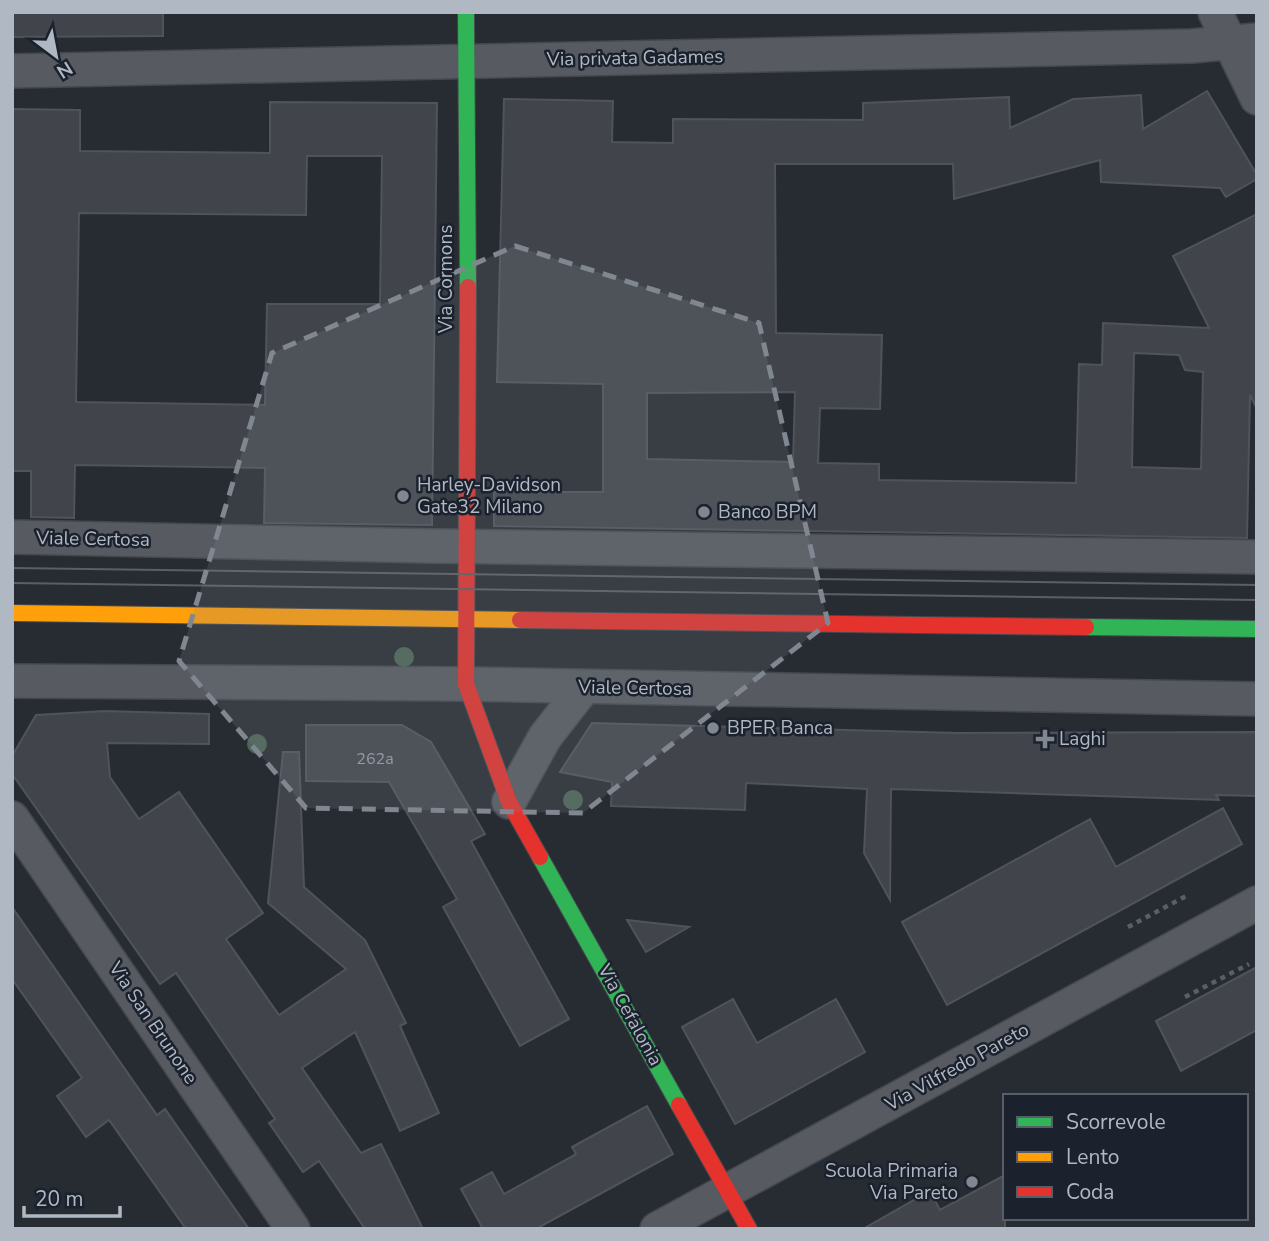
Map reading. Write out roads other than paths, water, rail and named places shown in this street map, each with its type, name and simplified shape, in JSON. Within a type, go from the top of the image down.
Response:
[{"type":"street","name":"Via Cormons","points":[[466,12],[469,546]]},
{"type":"street","points":[[1215,12],[1244,42],[1257,98]]},
{"type":"street","name":"Via privata Gadames","points":[[12,71],[1244,42]]},
{"type":"street","name":"Viale Certosa","points":[[12,537],[1257,557]]},
{"type":"street","points":[[465,618],[469,546]]},
{"type":"street","points":[[12,613],[1257,629]]},
{"type":"street","name":"Via Cefalonia","points":[[465,618],[466,684],[509,802],[749,1229]]},
{"type":"street","name":"Viale Certosa","points":[[12,681],[466,684],[1257,699]]},
{"type":"street","points":[[509,802],[545,737],[584,687]]},
{"type":"street","name":"Via San Brunone","points":[[12,818],[293,1229]]},
{"type":"street","name":"Via Vilfredo Pareto","points":[[656,1229],[729,1192],[1257,903]]},
{"type":"tram line","points":[[12,568],[1257,585]]},
{"type":"tram line","points":[[12,583],[1257,600]]},
{"type":"place","name":"Harley-Davidson Gate32 Milano","points":[[403,496]]},
{"type":"place","name":"Banco BPM","points":[[704,512]]},
{"type":"place","name":"BPER Banca","points":[[713,728]]},
{"type":"place","name":"Laghi","points":[[1045,739]]},
{"type":"place","name":"Scuola Primaria Via Pareto","points":[[972,1182]]}]
